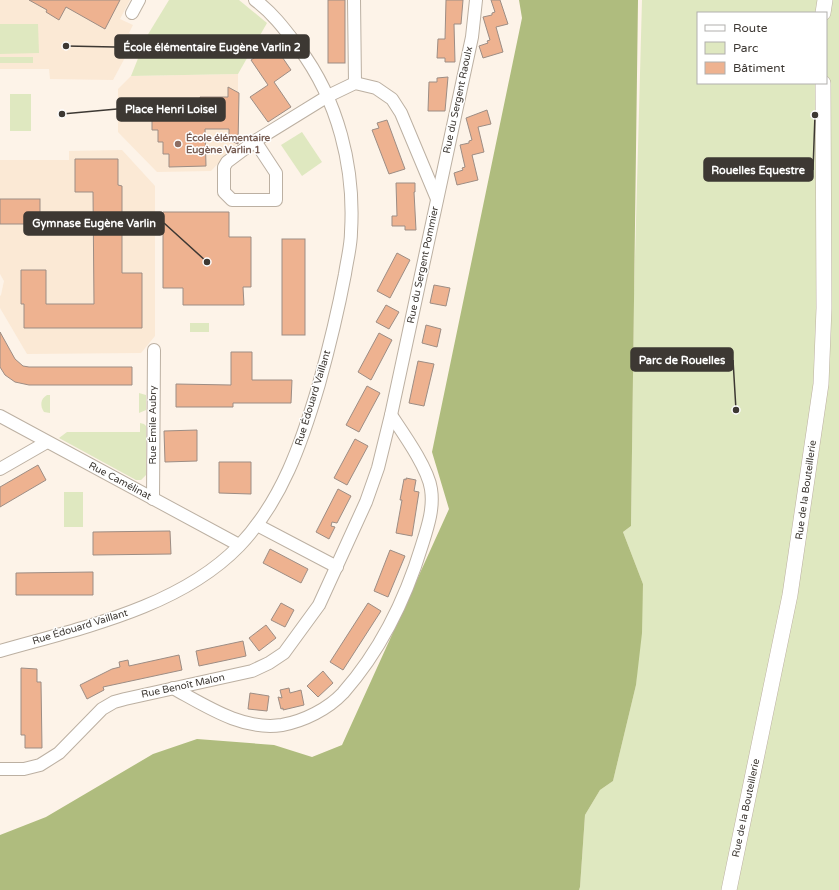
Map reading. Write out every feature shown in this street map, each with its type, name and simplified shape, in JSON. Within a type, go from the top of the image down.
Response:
[{"type":"street","points":[[132,13],[139,0]]},
{"type":"street","name":"Rue Édouard Vaillant","points":[[0,651],[115,618],[158,601],[205,574],[239,545],[257,525],[277,495],[293,460],[308,420],[324,365],[340,297],[350,244],[352,200],[347,159],[336,116],[328,96],[312,66],[275,18],[255,0]]},
{"type":"street","points":[[255,141],[276,173],[276,200],[232,200],[224,192],[224,167],[227,162],[255,141],[328,96],[355,83],[354,0]]},
{"type":"street","name":"Rue du Sergent Raoulx","points":[[438,199],[472,37],[476,0]]},
{"type":"street","points":[[823,12],[825,0]]},
{"type":"street","name":"Rue du Sergent Pommier","points":[[355,83],[376,88],[392,99],[401,113],[438,199],[391,415]]},
{"type":"street","name":"Rue de la Bouteillerie","points":[[729,890],[790,595],[821,384],[824,308],[823,84]]},
{"type":"street","name":"Rue Émile Aubry","points":[[153,499],[154,350]]},
{"type":"street","points":[[173,688],[220,713],[243,722],[262,726],[282,725],[305,719],[326,707],[342,693],[369,658],[387,628],[402,598],[418,557],[432,507],[431,488],[425,470],[391,415]]},
{"type":"street","name":"Rue Benoît Malon","points":[[0,770],[24,769],[40,765],[59,753],[102,709],[114,702],[125,698],[252,671],[269,663],[284,653],[319,605],[337,567],[366,502],[378,468],[391,415]]},
{"type":"street","name":"Rue Camélinat","points":[[0,416],[239,545]]},
{"type":"street","points":[[0,469],[47,442]]},
{"type":"street","points":[[257,525],[337,567]]},
{"type":"shaded area","points":[[0,0],[130,0],[120,19],[133,25],[129,33],[136,37],[113,80],[50,79],[49,69],[0,69]]},
{"type":"shaded area","points":[[238,74],[238,142],[211,171],[157,172],[118,132],[118,120],[123,119],[123,100],[118,99],[118,89],[131,76]]},
{"type":"shaded area","points":[[122,150],[155,186],[155,336],[141,353],[27,354],[0,308],[0,296],[4,281],[0,274],[0,160],[69,160],[69,151]]},
{"type":"green space","points":[[169,0],[239,0],[267,23],[238,74],[131,76],[147,36]]},
{"type":"green space","points":[[519,0],[638,0],[631,526],[623,532],[643,584],[642,633],[636,685],[613,781],[600,790],[585,815],[579,890],[0,890],[0,835],[46,817],[153,754],[197,739],[274,745],[312,757],[342,745],[449,509],[432,452],[522,18]]},
{"type":"green space","points":[[642,0],[839,0],[839,890],[579,890],[585,815],[600,790],[613,781],[636,685],[643,584],[623,532],[631,526],[634,294]]},
{"type":"green space","points":[[0,24],[38,24],[39,53],[0,54]]},
{"type":"green space","points":[[0,57],[33,57],[33,63],[0,63]]},
{"type":"green space","points":[[10,94],[31,94],[31,131],[10,131]]},
{"type":"green space","points":[[302,132],[322,162],[302,176],[281,145]]},
{"type":"green space","points":[[190,323],[209,323],[209,332],[190,332]]},
{"type":"green space","points":[[139,393],[146,395],[146,410],[139,413]]},
{"type":"green space","points":[[50,395],[50,413],[44,412],[41,405],[43,398]]},
{"type":"green space","points":[[140,423],[146,426],[146,475],[141,480],[136,480],[59,438],[67,432],[140,432]]},
{"type":"green space","points":[[64,492],[83,492],[83,527],[64,527]]},
{"type":"building","points":[[29,0],[120,0],[105,29],[66,7],[59,20],[46,12],[47,10]]},
{"type":"building","points":[[328,0],[345,0],[345,63],[328,63]]},
{"type":"building","points":[[446,0],[463,0],[461,24],[454,24],[455,62],[445,62],[445,58],[437,58],[438,39],[445,39]]},
{"type":"building","points":[[491,0],[500,0],[508,24],[496,27],[503,52],[483,58],[479,46],[488,43],[487,41],[490,40],[483,17],[492,15],[492,13],[495,12]]},
{"type":"building","points":[[274,45],[291,70],[274,82],[291,107],[268,122],[250,97],[268,85],[251,60]]},
{"type":"building","points":[[448,77],[445,111],[428,111],[429,82],[437,82],[437,78]]},
{"type":"building","points":[[228,87],[239,93],[238,144],[229,140],[229,129],[205,129],[206,166],[169,167],[169,154],[163,154],[163,142],[158,142],[158,130],[152,130],[152,118],[200,117],[200,97],[228,97]]},
{"type":"building","points":[[487,110],[491,124],[478,127],[484,152],[472,155],[478,180],[457,185],[454,173],[463,170],[462,168],[465,167],[460,145],[469,143],[469,141],[472,140],[466,118]]},
{"type":"building","points":[[387,120],[405,169],[389,174],[372,130],[379,128],[377,123]]},
{"type":"building","points":[[75,159],[118,159],[118,185],[122,186],[122,273],[142,273],[142,328],[24,328],[24,304],[21,304],[21,270],[46,270],[46,304],[94,304],[93,192],[75,192]]},
{"type":"building","points":[[396,183],[415,183],[416,230],[405,230],[405,226],[392,226],[392,216],[397,216]]},
{"type":"building","points":[[0,199],[40,199],[40,224],[0,224]]},
{"type":"building","points":[[163,212],[229,212],[229,237],[251,237],[251,287],[243,287],[244,305],[183,305],[183,288],[163,288]]},
{"type":"building","points":[[282,239],[305,239],[305,335],[282,335]]},
{"type":"building","points":[[397,253],[410,260],[390,298],[377,291]]},
{"type":"building","points":[[434,285],[450,288],[446,306],[430,303]]},
{"type":"building","points":[[386,305],[399,312],[389,329],[376,322]]},
{"type":"building","points":[[426,325],[441,329],[437,347],[422,343]]},
{"type":"building","points":[[0,332],[15,359],[23,366],[132,367],[132,385],[29,385],[15,382],[5,375],[0,367]]},
{"type":"building","points":[[379,333],[392,340],[371,380],[358,372]]},
{"type":"building","points":[[231,352],[252,352],[252,380],[292,380],[291,403],[233,403],[233,407],[176,407],[176,384],[231,385]]},
{"type":"building","points":[[418,361],[434,364],[424,406],[409,403]]},
{"type":"building","points":[[367,386],[380,393],[359,432],[346,425]]},
{"type":"building","points":[[197,430],[197,461],[165,462],[164,431]]},
{"type":"building","points":[[355,439],[368,446],[347,485],[334,478]]},
{"type":"building","points":[[219,462],[251,462],[251,494],[219,493]]},
{"type":"building","points":[[38,465],[46,480],[0,507],[0,487]]},
{"type":"building","points":[[406,478],[416,480],[414,491],[419,492],[412,536],[396,533],[402,500],[400,500],[404,479],[406,480]]},
{"type":"building","points":[[338,489],[351,496],[337,523],[332,522],[331,526],[335,527],[329,539],[316,532]]},
{"type":"building","points":[[170,531],[171,554],[93,555],[93,532]]},
{"type":"building","points":[[270,549],[308,569],[301,583],[263,563]]},
{"type":"building","points":[[390,550],[405,556],[388,597],[374,591]]},
{"type":"building","points":[[93,572],[93,595],[16,595],[16,573]]},
{"type":"building","points":[[281,603],[294,610],[285,627],[271,620]]},
{"type":"building","points":[[368,603],[381,611],[343,670],[330,662]]},
{"type":"building","points":[[266,625],[276,638],[259,651],[249,638]]},
{"type":"building","points":[[243,641],[246,656],[199,666],[196,651]]},
{"type":"building","points":[[179,655],[182,670],[103,687],[104,690],[87,699],[80,685],[112,669],[120,667],[119,662],[128,660],[129,666]]},
{"type":"building","points":[[21,668],[37,669],[37,682],[41,682],[42,748],[25,748],[25,735],[21,735]]},
{"type":"building","points":[[323,671],[333,683],[318,697],[307,686]]},
{"type":"building","points":[[289,688],[290,693],[301,690],[304,705],[283,710],[283,708],[281,709],[278,697],[282,698],[280,690]]},
{"type":"building","points":[[250,693],[269,696],[267,711],[248,709]]},
{"type":"place","name":"École élémentaire Eugène Varlin 2","points":[[66,46]]},
{"type":"place","name":"Place Henri Loisel","points":[[62,114]]},
{"type":"place","name":"Rouelles Equestre","points":[[815,115]]},
{"type":"place","name":"École élémentaire Eugène Varlin 1","points":[[178,144]]},
{"type":"place","name":"Gymnase Eugène Varlin","points":[[207,262]]},
{"type":"place","name":"Parc de Rouelles","points":[[736,410]]}]
